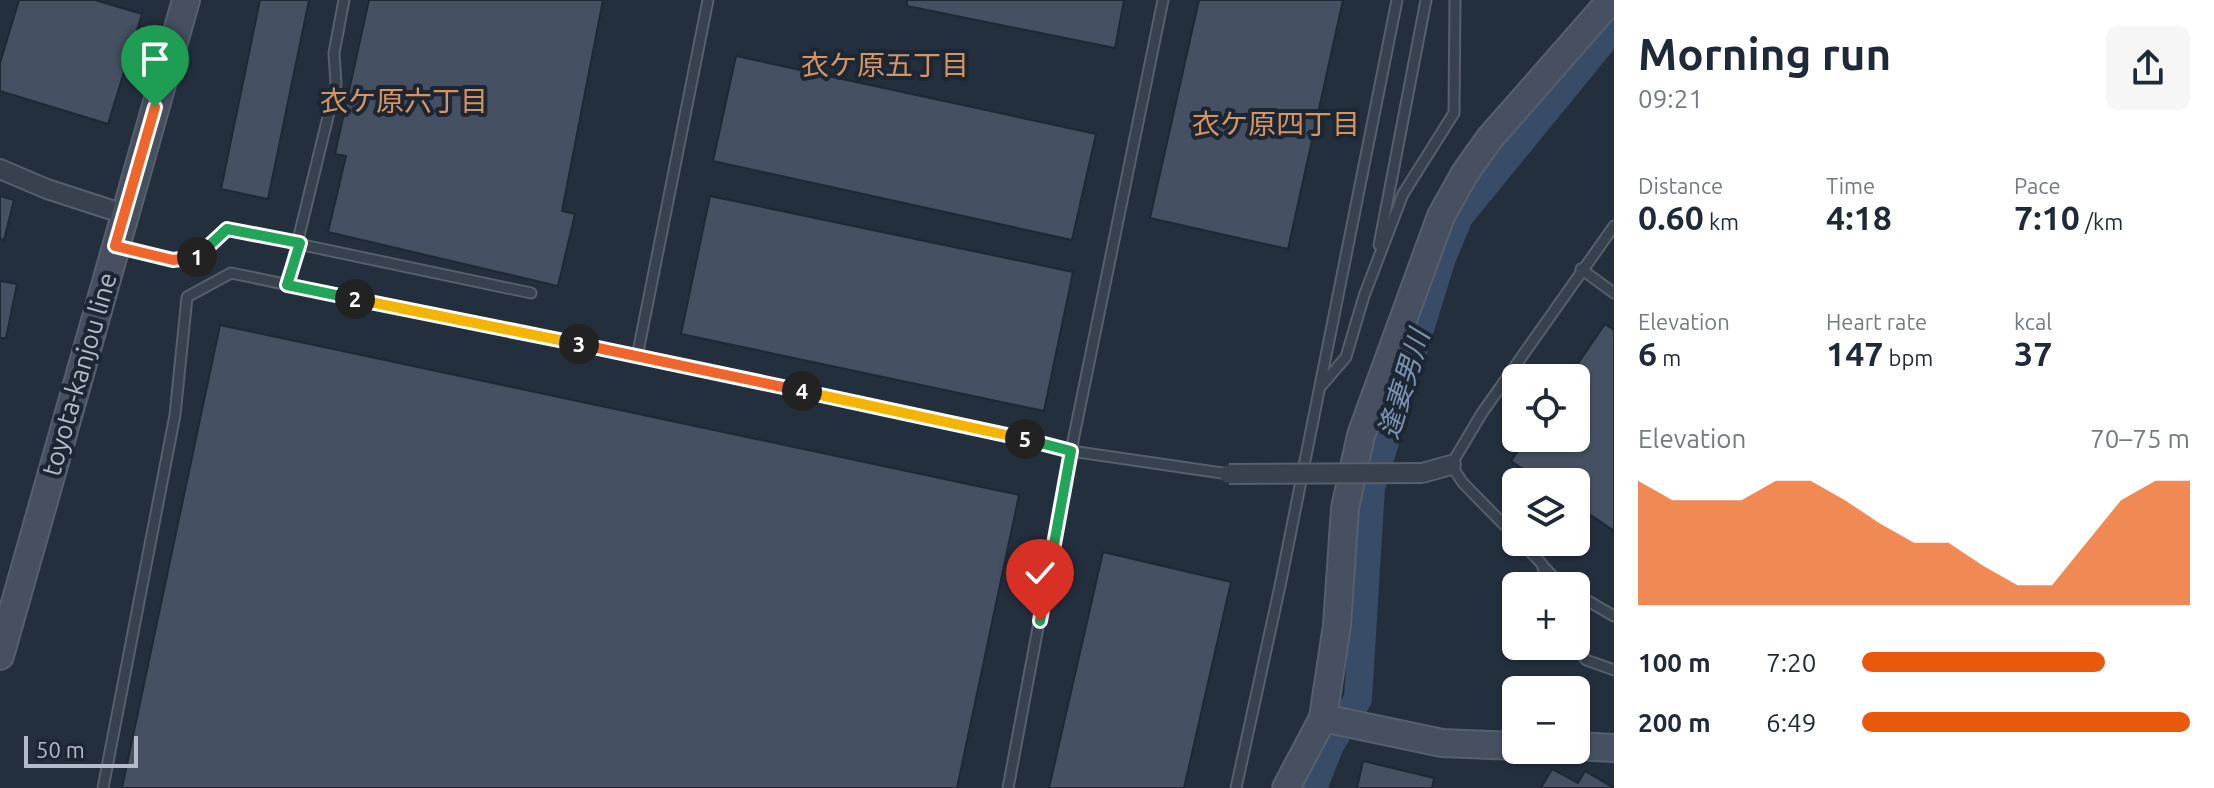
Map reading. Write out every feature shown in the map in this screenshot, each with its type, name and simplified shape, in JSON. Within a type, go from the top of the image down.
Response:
[{"type":"street","name":"toyota-kanjou line","points":[[0,656],[186,0]]},
{"type":"street","points":[[1286,788],[1338,722],[1337,625],[1345,508],[1352,469],[1367,418],[1432,239],[1465,173],[1490,138],[1611,0]]},
{"type":"street","points":[[0,169],[47,189],[124,214]]},
{"type":"street","points":[[1229,474],[1422,473],[1451,465]]},
{"type":"street","points":[[1338,722],[1467,746],[1502,746]]},
{"type":"street","points":[[1590,747],[1614,748]]},
{"type":"lane","points":[[287,285],[300,243],[336,84],[334,53],[344,0]]},
{"type":"lane","points":[[637,357],[708,0]]},
{"type":"lane","points":[[1008,788],[1071,451],[1163,0]]},
{"type":"lane","points":[[1236,788],[1397,0]]},
{"type":"lane","points":[[1372,275],[1426,0]]},
{"type":"lane","points":[[1320,388],[1346,357],[1372,275],[1403,194],[1454,113],[1455,0]]},
{"type":"lane","points":[[1502,523],[1463,483],[1451,465],[1581,269],[1614,226]]},
{"type":"lane","points":[[115,246],[173,260],[199,257],[227,229],[531,293]]},
{"type":"lane","points":[[1581,269],[1614,293]]},
{"type":"lane","points":[[103,788],[175,415],[187,297],[231,273],[1071,451],[1229,474]]},
{"type":"lane","points":[[1534,556],[1549,572]]},
{"type":"lane","points":[[1542,564],[1544,572]]},
{"type":"lane","points":[[1590,602],[1614,616]]},
{"type":"lane","points":[[1586,660],[1614,670]]},
{"type":"building","points":[[19,0],[95,0],[142,14],[108,124],[0,91],[0,63]]},
{"type":"building","points":[[260,0],[309,0],[268,199],[221,189]]},
{"type":"building","points":[[369,0],[603,0],[562,211],[575,214],[558,286],[328,232],[346,156],[335,154]]},
{"type":"building","points":[[907,0],[1124,0],[1115,48],[907,6]]},
{"type":"building","points":[[1199,0],[1343,0],[1288,249],[1150,218]]},
{"type":"building","points":[[736,56],[1096,134],[1072,240],[713,161]]},
{"type":"building","points":[[0,196],[14,200],[4,240],[0,239]]},
{"type":"building","points":[[710,196],[1073,272],[1044,411],[681,334]]},
{"type":"building","points":[[0,281],[17,284],[6,338],[0,338]]},
{"type":"building","points":[[1605,324],[1614,330],[1614,531],[1590,515],[1590,468],[1521,468],[1511,461],[1517,452],[1590,452],[1590,364],[1578,364]]},
{"type":"building","points":[[220,325],[1019,495],[957,788],[122,788]]},
{"type":"building","points":[[1103,552],[1231,582],[1184,788],[1049,788]]},
{"type":"building","points":[[1363,761],[1434,778],[1432,788],[1357,788]]},
{"type":"building","points":[[1552,769],[1578,783],[1585,771],[1614,788],[1541,788]]},
{"type":"waterway","name":"逢妻男川","points":[[1313,788],[1330,745],[1358,699],[1371,487],[1442,258],[1459,217],[1614,27]]},
{"type":"district","name":"衣ケ原五丁目","points":[[885,64]]},
{"type":"district","name":"衣ケ原六丁目","points":[[404,100]]},
{"type":"district","name":"衣ケ原四丁目","points":[[1276,123]]},
{"type":"route","points":[[155,107],[115,246],[173,260],[199,257],[227,229],[300,243],[287,285],[866,404],[1071,451],[1040,621]]}]
